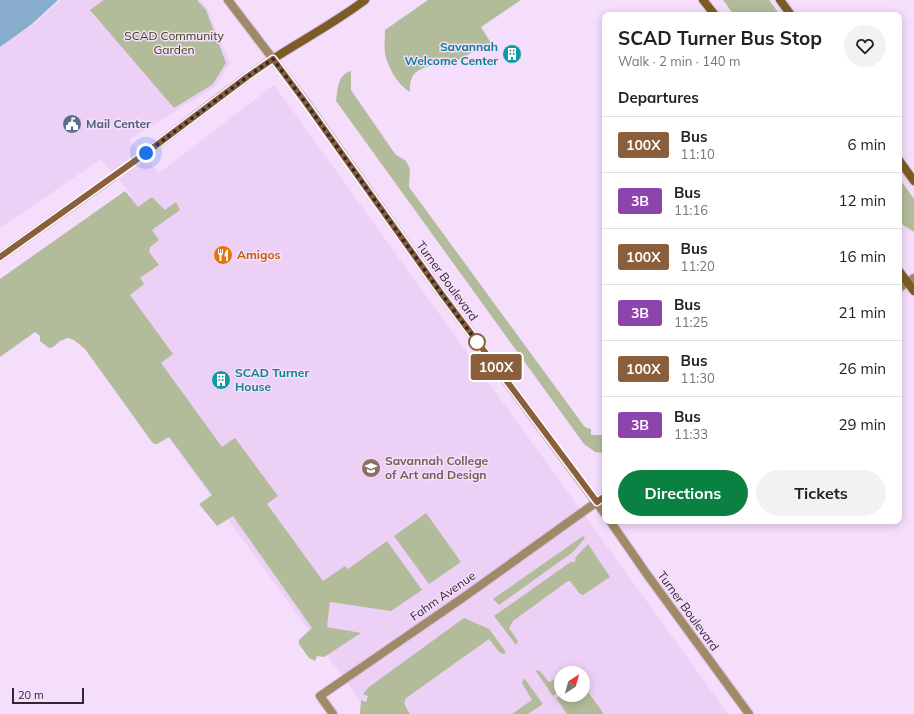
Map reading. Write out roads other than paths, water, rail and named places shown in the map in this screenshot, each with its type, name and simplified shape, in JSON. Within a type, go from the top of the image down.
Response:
[{"type":"street","name":"Turner Boulevard","points":[[228,0],[305,102],[441,293],[602,510]]},
{"type":"street","points":[[146,153],[247,77],[273,59],[338,20],[366,0]]},
{"type":"street","points":[[703,0],[712,12]]},
{"type":"street","points":[[780,0],[789,12]]},
{"type":"street","points":[[902,164],[914,181]]},
{"type":"street","points":[[0,257],[113,177]]},
{"type":"street","points":[[902,272],[911,280],[914,291]]},
{"type":"street","points":[[902,286],[911,280]]},
{"type":"street","points":[[597,502],[602,498]]},
{"type":"street","name":"Fahm Avenue","points":[[333,714],[320,696],[464,597],[597,502]]},
{"type":"street","name":"Turner Boulevard","points":[[612,524],[650,579],[749,714]]},
{"type":"water","points":[[0,0],[58,0],[32,24],[0,47]]},
{"type":"tunnel","points":[[113,177],[146,153]]},
{"type":"place","name":"Savannah Welcome Center","points":[[512,54]]},
{"type":"place","name":"Mail Center","points":[[72,124]]},
{"type":"place","name":"Amigos","points":[[223,255]]},
{"type":"place","name":"SCAD Turner House","points":[[221,380]]},
{"type":"place","name":"Savannah College of Art and Design","points":[[371,468]]},
{"type":"park label","name":"SCAD Community Garden","points":[[174,43]]}]
